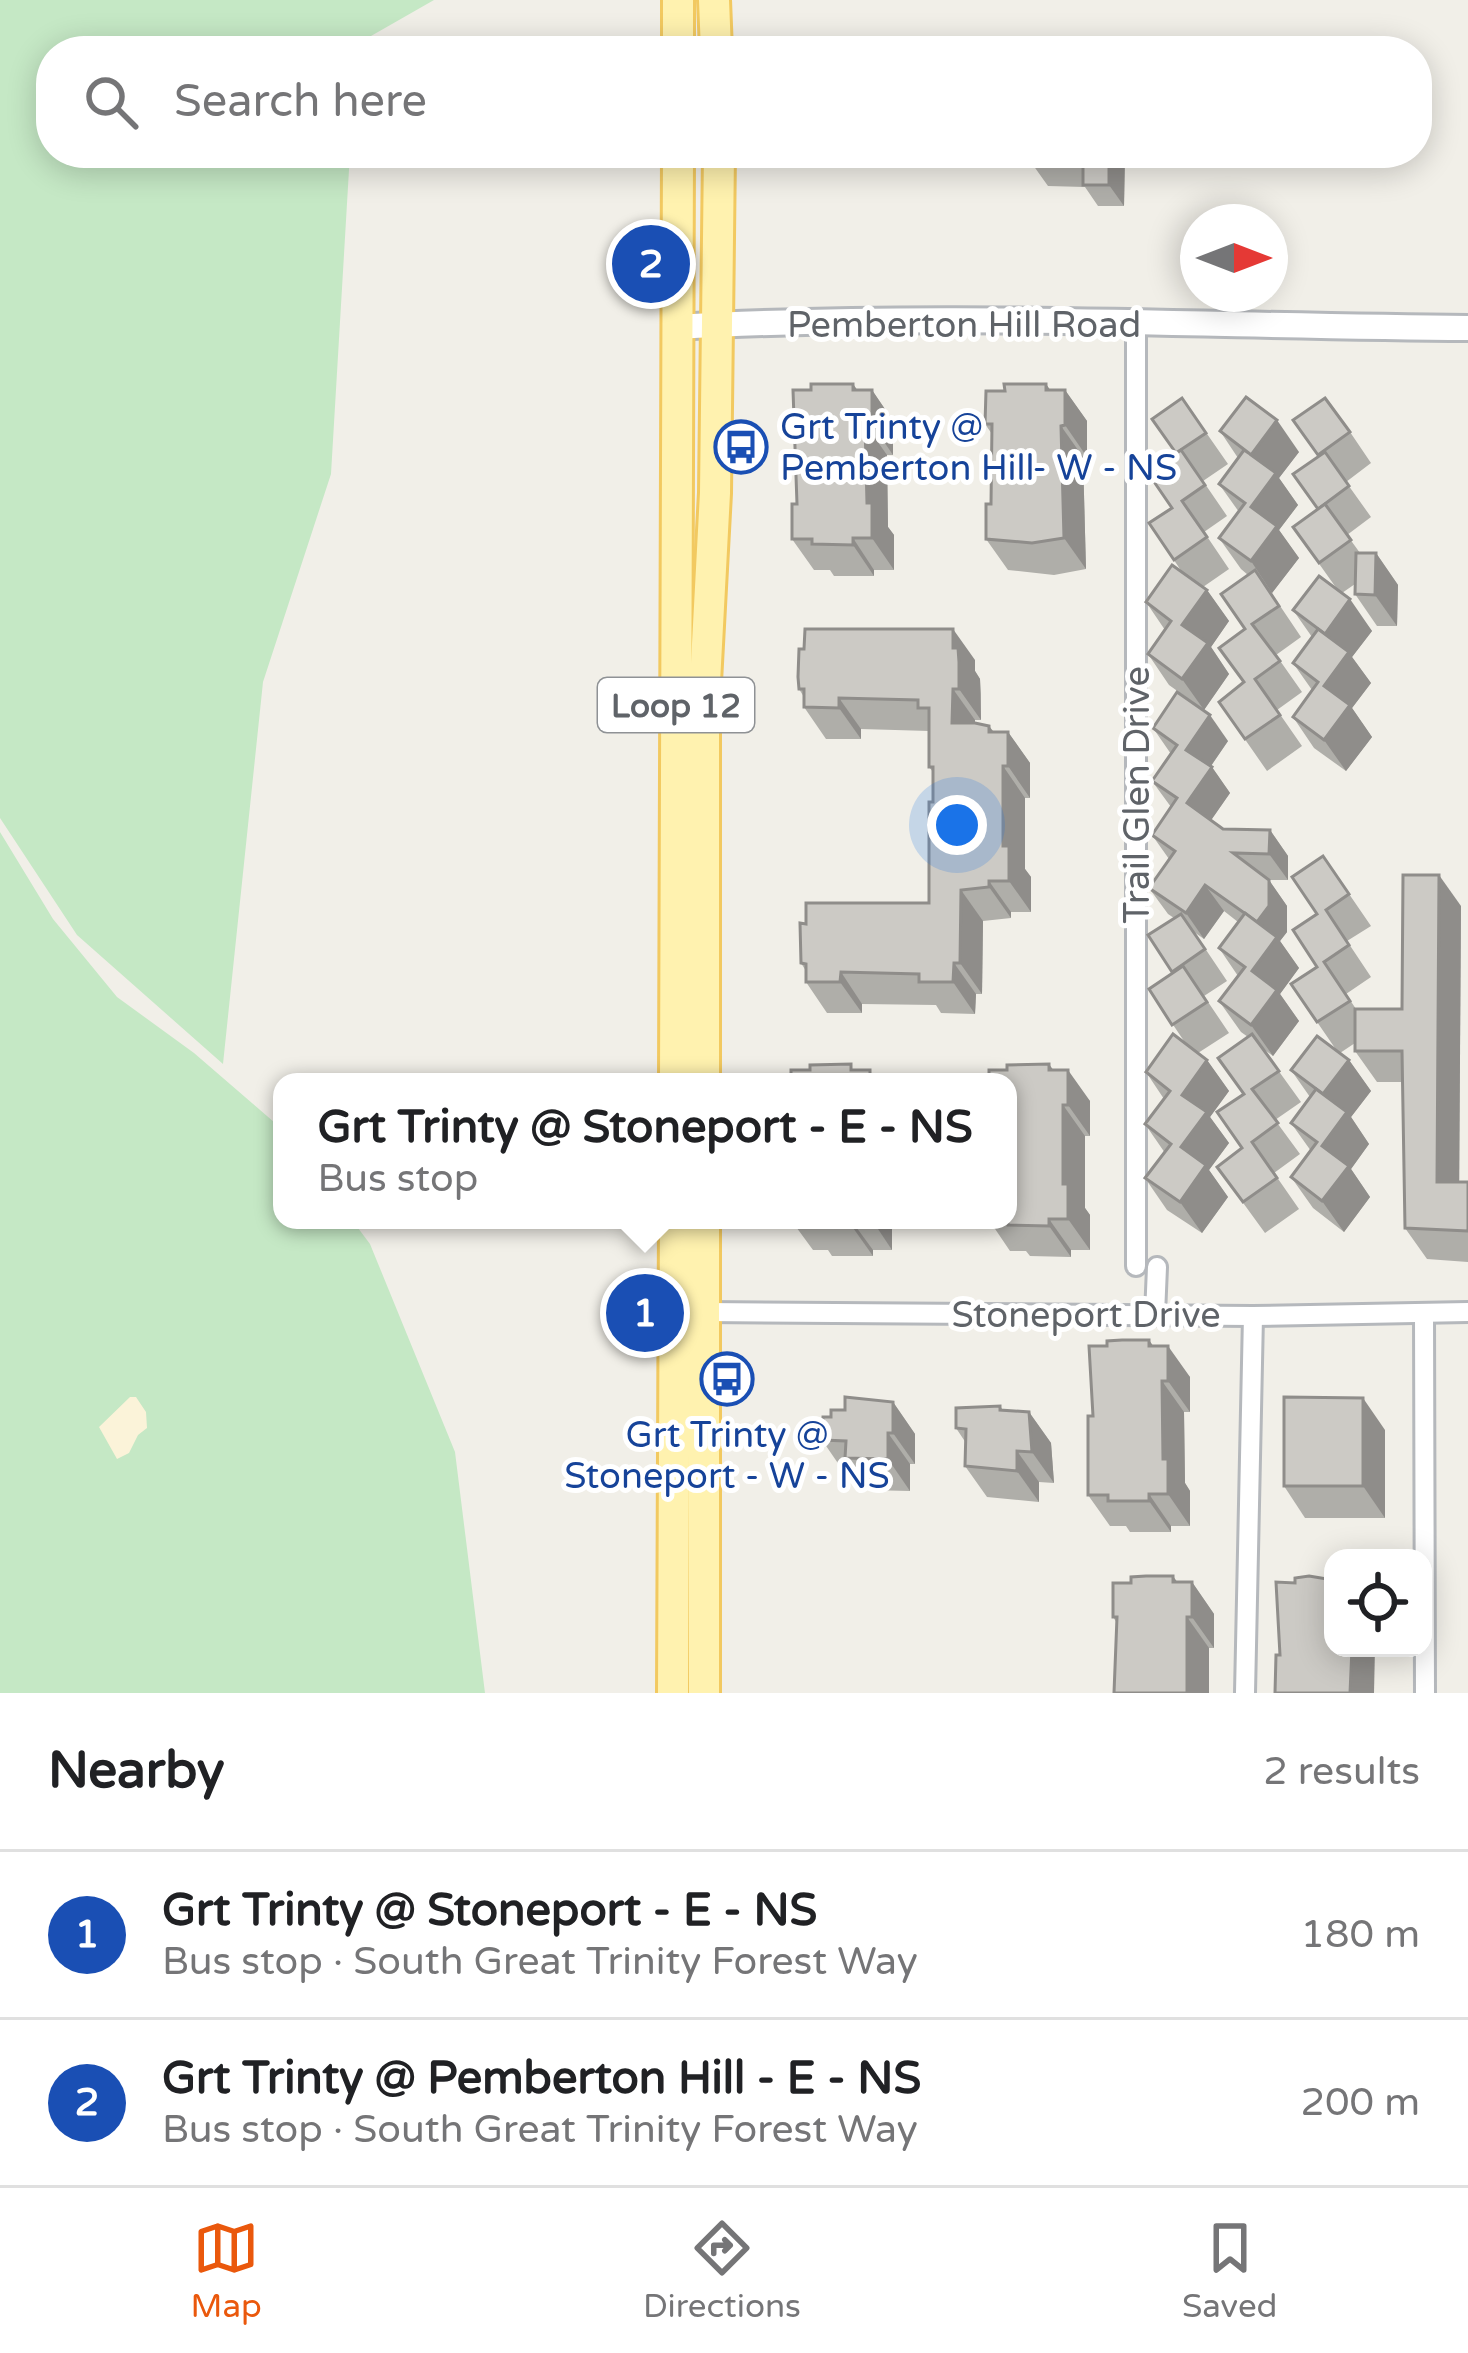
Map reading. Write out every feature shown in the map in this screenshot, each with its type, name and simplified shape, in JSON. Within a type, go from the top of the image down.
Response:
[{"type":"main road","points":[[678,0],[678,36]]},
{"type":"main road","points":[[713,0],[715,36]]},
{"type":"main road","name":"Loop 12","points":[[675,1073],[678,168]]},
{"type":"main road","name":"Loop 12","points":[[704,1073],[704,700],[715,494],[719,168]]},
{"type":"main road","points":[[674,1693],[675,1229]]},
{"type":"main road","points":[[704,1229],[704,1693]]},
{"type":"street","name":"Pemberton Hill Road","points":[[677,327],[1136,323],[1468,328]]},
{"type":"street","name":"Trail Glen Drive","points":[[1136,323],[1136,1266]]},
{"type":"street","points":[[1155,1315],[1157,1267]]},
{"type":"street","name":"Stoneport Drive","points":[[704,1312],[1253,1316],[1468,1312]]},
{"type":"street","points":[[1424,1312],[1424,1693]]},
{"type":"street","points":[[1246,1693],[1253,1316]]},
{"type":"green space","points":[[0,0],[434,0],[371,36],[36,36],[36,168],[349,168],[331,474],[263,682],[223,1064],[77,935],[0,818]]},
{"type":"green space","points":[[0,832],[53,919],[117,997],[194,1053],[273,1121],[273,1229],[359,1229],[370,1244],[455,1452],[485,1693],[0,1693]]},
{"type":"sand","points":[[130,1397],[136,1397],[146,1412],[147,1428],[129,1453],[117,1459],[99,1427]]},
{"type":"building","points":[[1083,168],[1109,168],[1109,185],[1083,185]]},
{"type":"building","points":[[811,384],[853,384],[853,390],[872,390],[872,424],[865,424],[872,538],[853,538],[853,545],[792,539],[792,504],[797,504],[793,390],[811,390]]},
{"type":"building","points":[[1004,384],[1046,384],[1046,390],[1065,390],[1065,425],[1061,426],[1064,538],[1032,543],[986,539],[992,424],[985,424],[986,391],[1005,391]]},
{"type":"building","points":[[1246,397],[1277,420],[1251,455],[1276,473],[1251,507],[1277,526],[1251,561],[1219,538],[1245,503],[1219,484],[1244,450],[1250,454],[1220,431]]},
{"type":"building","points":[[1182,398],[1206,433],[1176,453],[1152,419]]},
{"type":"building","points":[[1325,398],[1350,432],[1318,455],[1293,420]]},
{"type":"building","points":[[1181,450],[1205,485],[1182,501],[1207,537],[1174,560],[1149,523],[1172,508],[1148,473]]},
{"type":"building","points":[[1325,452],[1349,486],[1318,509],[1293,474]]},
{"type":"building","points":[[1325,504],[1351,540],[1319,563],[1293,527]]},
{"type":"building","points":[[1356,553],[1376,553],[1375,595],[1355,594]]},
{"type":"building","points":[[1172,565],[1207,590],[1182,625],[1208,643],[1182,679],[1148,654],[1171,621],[1146,602]]},
{"type":"building","points":[[1255,570],[1279,606],[1252,624],[1280,661],[1255,679],[1280,715],[1245,739],[1219,702],[1244,682],[1219,648],[1245,629],[1221,594]]},
{"type":"building","points":[[1319,576],[1350,599],[1325,634],[1293,610]]},
{"type":"building","points":[[805,629],[953,629],[959,689],[953,689],[952,723],[975,723],[989,726],[989,732],[1008,732],[1003,846],[1009,846],[1009,881],[989,881],[989,887],[961,890],[960,963],[954,963],[953,982],[919,982],[919,974],[841,972],[840,982],[806,982],[800,923],[806,924],[806,903],[929,903],[933,767],[929,767],[929,708],[918,708],[918,700],[839,698],[839,708],[804,707],[798,677]]},
{"type":"building","points":[[1318,629],[1349,652],[1324,686],[1350,705],[1324,740],[1293,717],[1318,682],[1293,663]]},
{"type":"building","points":[[1177,692],[1210,715],[1186,750],[1212,767],[1187,803],[1223,829],[1270,830],[1269,854],[1233,853],[1269,880],[1269,906],[1257,922],[1205,885],[1186,913],[1149,888],[1175,851],[1152,835],[1177,798],[1152,781],[1177,745],[1153,728]]},
{"type":"building","points":[[1323,856],[1349,894],[1326,910],[1349,945],[1324,962],[1350,1001],[1317,1022],[1291,984],[1317,967],[1293,930],[1317,914],[1292,877]]},
{"type":"building","points":[[1403,875],[1439,875],[1437,1182],[1468,1182],[1468,1231],[1405,1228],[1402,1051],[1355,1051],[1355,1009],[1402,1009]]},
{"type":"building","points":[[1245,913],[1277,937],[1252,971],[1277,990],[1251,1025],[1219,1001],[1245,967],[1219,948]]},
{"type":"building","points":[[1181,914],[1205,949],[1172,972],[1148,935]]},
{"type":"building","points":[[1183,966],[1207,1002],[1172,1025],[1149,989]]},
{"type":"building","points":[[1173,1034],[1207,1060],[1182,1095],[1207,1112],[1181,1147],[1206,1165],[1180,1202],[1145,1178],[1171,1144],[1145,1124],[1170,1091],[1146,1072]]},
{"type":"building","points":[[1252,1034],[1279,1071],[1252,1089],[1278,1123],[1252,1142],[1277,1178],[1243,1202],[1217,1167],[1242,1148],[1217,1112],[1244,1094],[1218,1058]]},
{"type":"building","points":[[1317,1036],[1349,1060],[1323,1094],[1291,1070]]},
{"type":"building","points":[[851,1064],[851,1070],[870,1073],[791,1073],[810,1070],[810,1065]]},
{"type":"building","points":[[1049,1064],[1049,1070],[1068,1070],[1063,1184],[1068,1184],[1068,1219],[1049,1219],[1049,1226],[1017,1225],[1017,1073],[989,1073],[1007,1070],[1007,1065]]},
{"type":"building","points":[[1316,1089],[1347,1112],[1322,1146],[1349,1166],[1322,1201],[1291,1177],[1317,1142],[1291,1123]]},
{"type":"building","points":[[1149,1340],[1149,1346],[1168,1346],[1168,1381],[1162,1381],[1168,1494],[1149,1494],[1149,1501],[1108,1501],[1108,1495],[1088,1495],[1088,1416],[1093,1416],[1089,1346]]},
{"type":"building","points":[[845,1397],[893,1402],[888,1459],[845,1458],[846,1441],[822,1440],[823,1417],[831,1417],[831,1410],[845,1410]]},
{"type":"building","points":[[1284,1397],[1363,1398],[1363,1486],[1284,1486]]},
{"type":"building","points":[[1000,1406],[1000,1410],[1029,1412],[1032,1452],[1017,1451],[1017,1471],[965,1466],[966,1429],[956,1428],[956,1408]]},
{"type":"building","points":[[1173,1576],[1173,1582],[1192,1582],[1187,1693],[1114,1693],[1117,1617],[1113,1617],[1113,1583],[1131,1583],[1131,1577]]},
{"type":"building","points":[[1295,1578],[1324,1578],[1324,1657],[1352,1657],[1350,1693],[1275,1693],[1276,1655],[1280,1655],[1276,1582],[1295,1583]]},
{"type":"place","name":"Grt Trinty @ Pemberton Hill - E - NS","points":[[651,264]]},
{"type":"place","name":"Grt Trinty @ Pemberton Hill- W - NS","points":[[741,447]]},
{"type":"place","name":"Grt Trinty @ Stoneport - E - NS","points":[[645,1313]]},
{"type":"place","name":"Grt Trinty @ Stoneport - W - NS","points":[[727,1379]]}]
